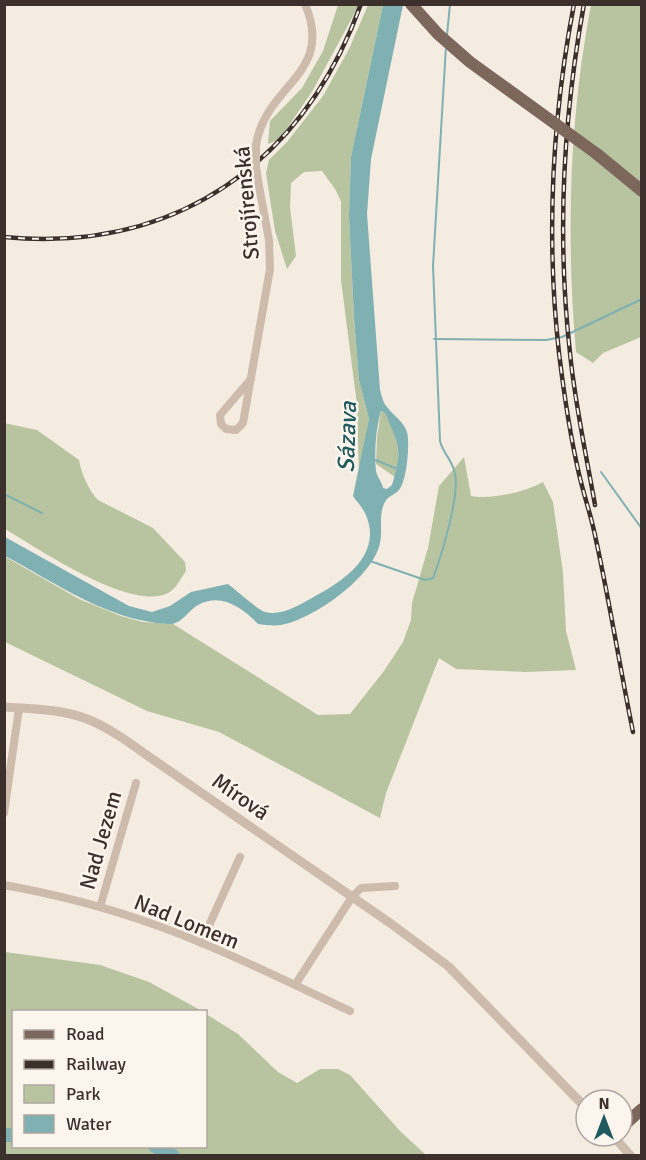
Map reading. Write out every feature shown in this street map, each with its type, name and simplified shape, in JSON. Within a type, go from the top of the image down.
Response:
[{"type":"main road","points":[[411,4],[438,34],[470,62],[597,154],[642,191]]},
{"type":"street","name":"Strojírenská","points":[[251,379],[220,415],[221,424],[228,430],[236,430],[243,423],[251,379],[270,269],[269,240],[256,167],[256,145],[265,115],[303,70],[310,55],[313,29],[305,4]]},
{"type":"street","name":"Mírová","points":[[4,707],[68,713],[110,730],[438,958],[468,985],[574,1095]]},
{"type":"street","points":[[4,813],[19,708]]},
{"type":"street","name":"Nad Jezem","points":[[100,907],[136,783]]},
{"type":"street","points":[[201,943],[240,857]]},
{"type":"street","name":"Nad Lomem","points":[[4,885],[100,907],[150,923],[201,943],[350,1011]]},
{"type":"street","points":[[295,985],[352,897],[361,888],[395,886]]},
{"type":"green space","points":[[338,5],[359,5],[313,90],[280,139],[268,144],[270,121],[302,88],[323,51]]},
{"type":"green space","points":[[368,5],[383,5],[351,157],[349,215],[354,318],[359,380],[369,419],[359,475],[357,405],[341,280],[341,201],[322,171],[304,172],[291,183],[290,207],[296,256],[287,269],[275,231],[266,173],[269,160],[287,142],[323,96],[349,49]]},
{"type":"green space","points":[[591,5],[641,5],[641,337],[603,353],[593,363],[576,352],[571,265],[574,134]]},
{"type":"green space","points":[[381,411],[385,413],[397,443],[398,459],[395,477],[376,464]]},
{"type":"green space","points":[[4,423],[37,430],[79,460],[86,482],[98,500],[153,528],[185,562],[186,571],[173,589],[168,593],[152,597],[132,594],[109,586],[85,576],[5,529]]},
{"type":"green space","points":[[464,457],[471,496],[488,497],[508,494],[543,482],[553,502],[563,573],[566,631],[576,670],[526,672],[456,669],[439,658],[386,793],[380,818],[219,732],[147,711],[5,642],[4,556],[79,599],[121,616],[143,622],[173,624],[318,715],[350,714],[384,671],[403,642],[411,620],[412,603],[428,548],[439,486]]},
{"type":"green space","points":[[5,952],[100,965],[149,982],[200,1010],[12,1010],[12,1148],[207,1148],[207,1015],[238,1034],[278,1072],[297,1083],[320,1069],[338,1069],[350,1075],[400,1131],[426,1155],[5,1155]]},
{"type":"water","points":[[383,5],[403,5],[371,159],[367,214],[380,390],[386,405],[406,428],[408,453],[404,480],[398,491],[385,502],[381,517],[380,543],[366,569],[354,582],[325,605],[281,625],[258,624],[246,612],[231,604],[215,600],[198,605],[181,620],[168,624],[124,616],[103,608],[5,556],[5,537],[129,606],[152,612],[170,606],[191,592],[228,584],[265,612],[277,613],[295,607],[324,592],[357,566],[369,543],[370,530],[366,515],[353,496],[369,419],[359,380],[354,318],[349,215],[351,157]],"holes":[[[381,411],[385,413],[398,448],[398,463],[392,485],[387,489],[383,488],[377,473],[375,456],[379,418]]]},
{"type":"waterway","points":[[447,35],[450,4]]},
{"type":"waterway","points":[[370,561],[425,580],[433,578],[453,507],[456,480],[454,470],[440,441],[433,266],[446,46]]},
{"type":"waterway","points":[[434,339],[546,340],[562,337],[642,299]]},
{"type":"waterway","points":[[375,460],[400,470]]},
{"type":"waterway","points":[[601,472],[642,529]]},
{"type":"waterway","points":[[4,494],[42,513]]},
{"type":"waterway","points":[[4,1135],[12,1135]]},
{"type":"waterway","points":[[159,1148],[173,1156]]},
{"type":"railway","points":[[4,237],[66,238],[124,230],[177,212],[225,186],[268,152],[305,110],[336,61],[361,4]]},
{"type":"railway","points":[[574,4],[561,91],[553,178],[555,309],[561,368],[573,444],[606,588],[633,732]]},
{"type":"railway","points":[[584,4],[571,91],[563,222],[566,309],[572,372],[595,505]]},
{"type":"water label","name":"Sázava","points":[[347,437]]}]
